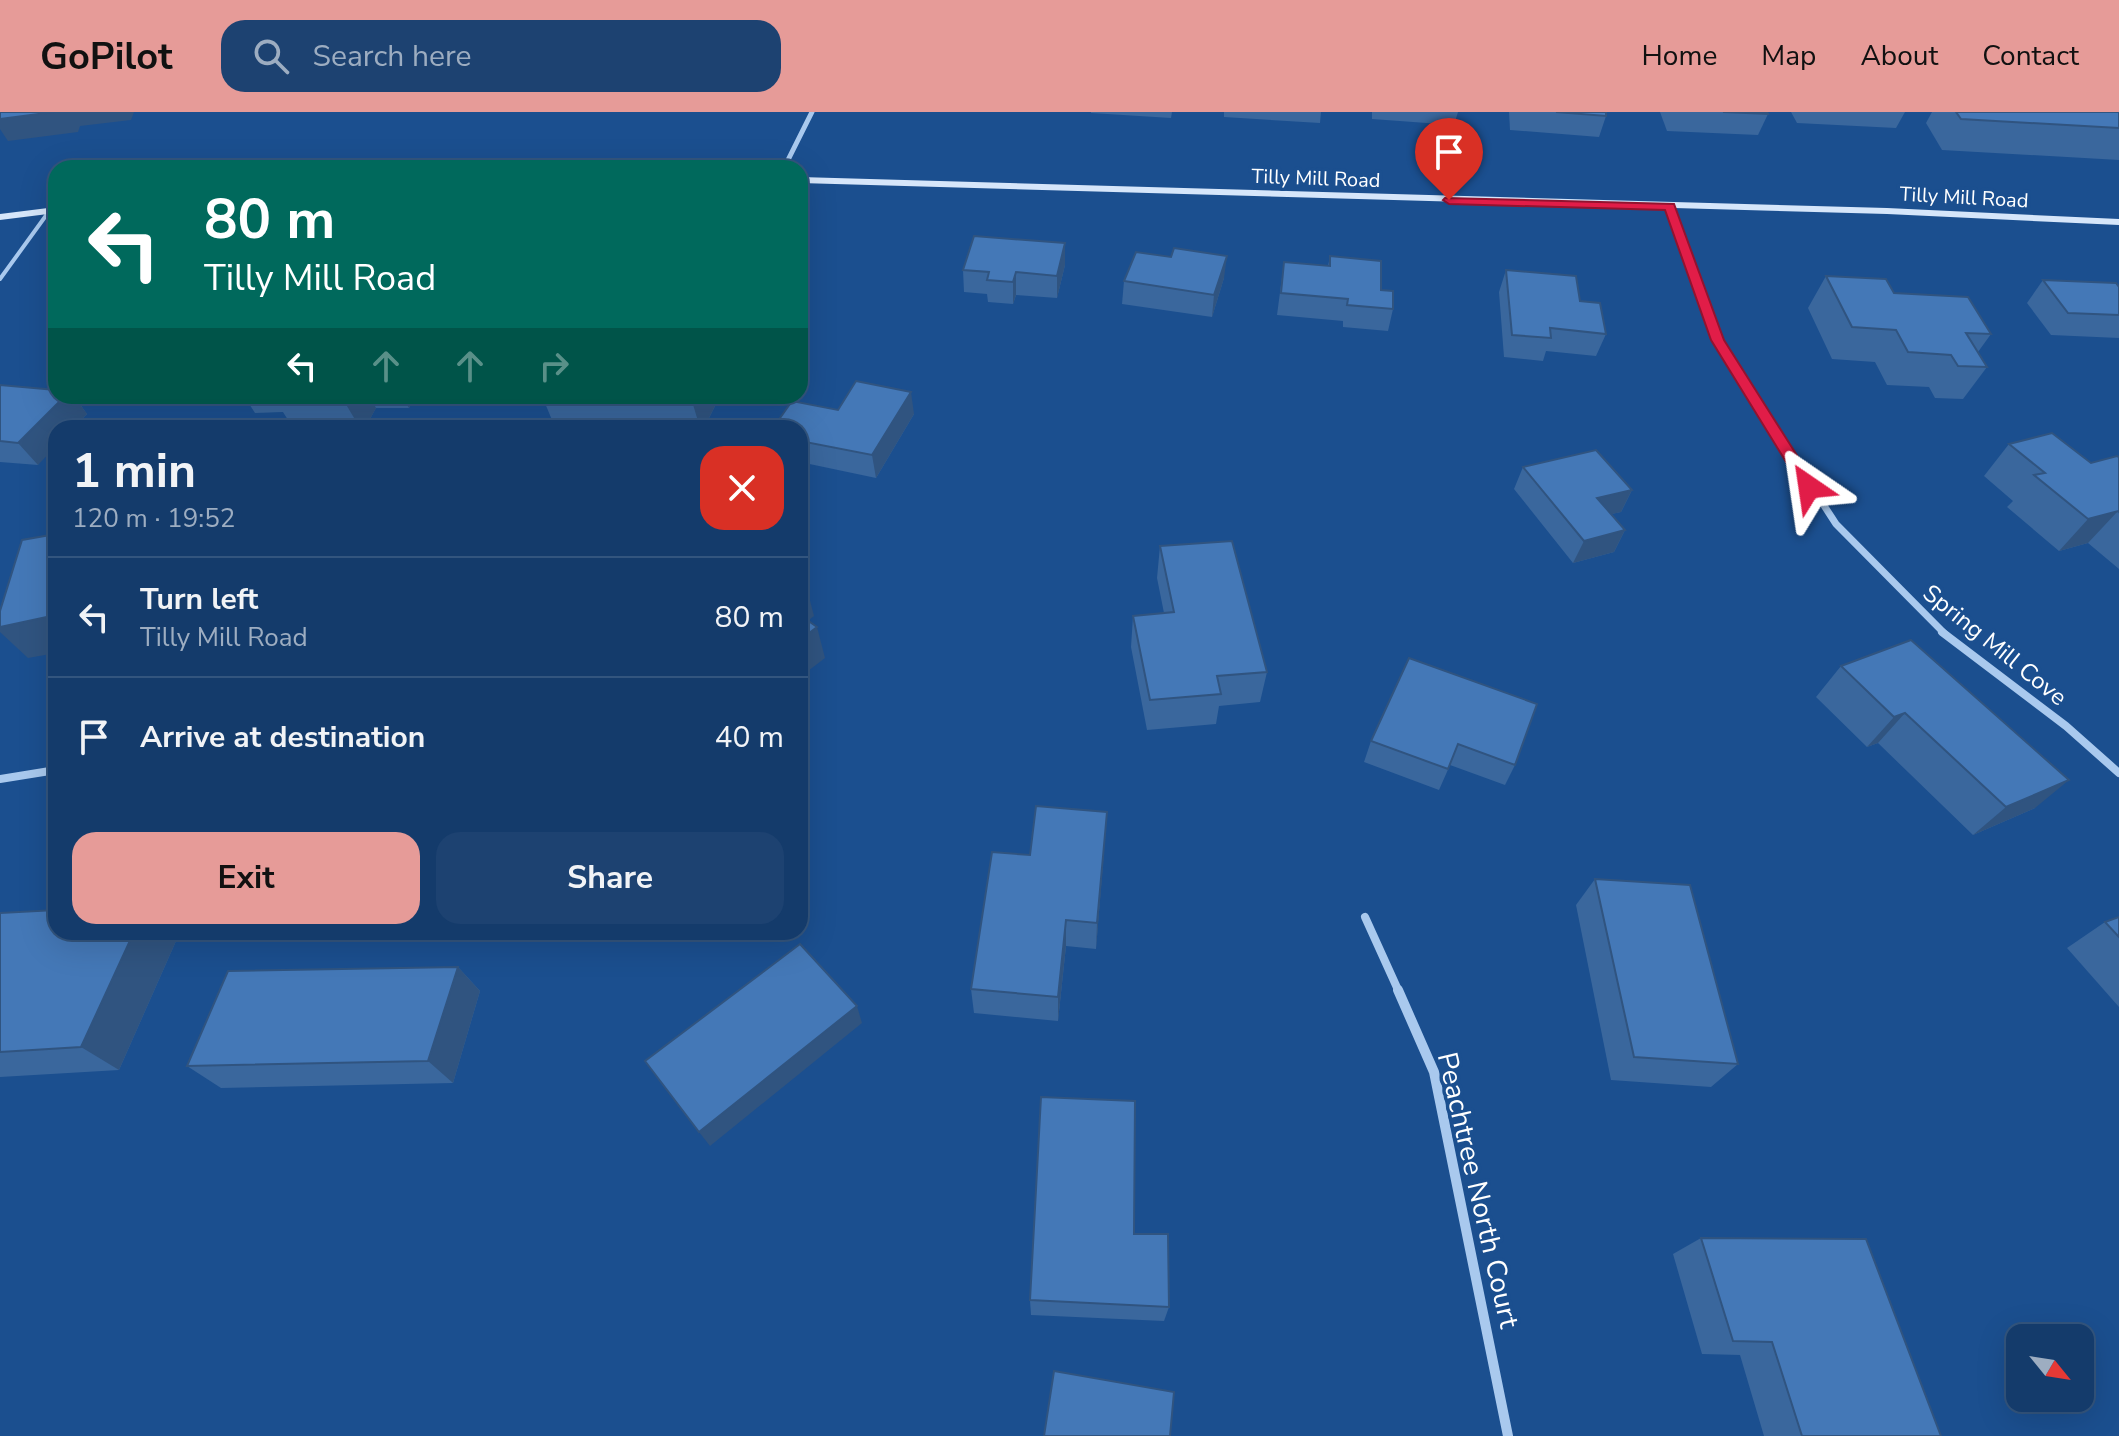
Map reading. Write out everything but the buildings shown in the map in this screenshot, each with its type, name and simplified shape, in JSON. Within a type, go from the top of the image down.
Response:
[{"type":"street","points":[[788,160],[812,112]]},
{"type":"street","name":"Tilly Mill Road","points":[[808,180],[1887,211],[2119,222]]},
{"type":"street","name":"Spring Mill Cove","points":[[1669,207],[1717,340],[1836,524],[1934,626],[2066,726],[2119,773]]},
{"type":"street","points":[[0,217],[48,211]]},
{"type":"street","points":[[0,779],[48,771]]},
{"type":"street","name":"Peachtree North Court","points":[[1365,917],[1434,1072],[1508,1436]]},
{"type":"lane","points":[[0,279],[48,217]]},
{"type":"route","points":[[1449,200],[1669,207],[1717,340],[1809,487]]}]
